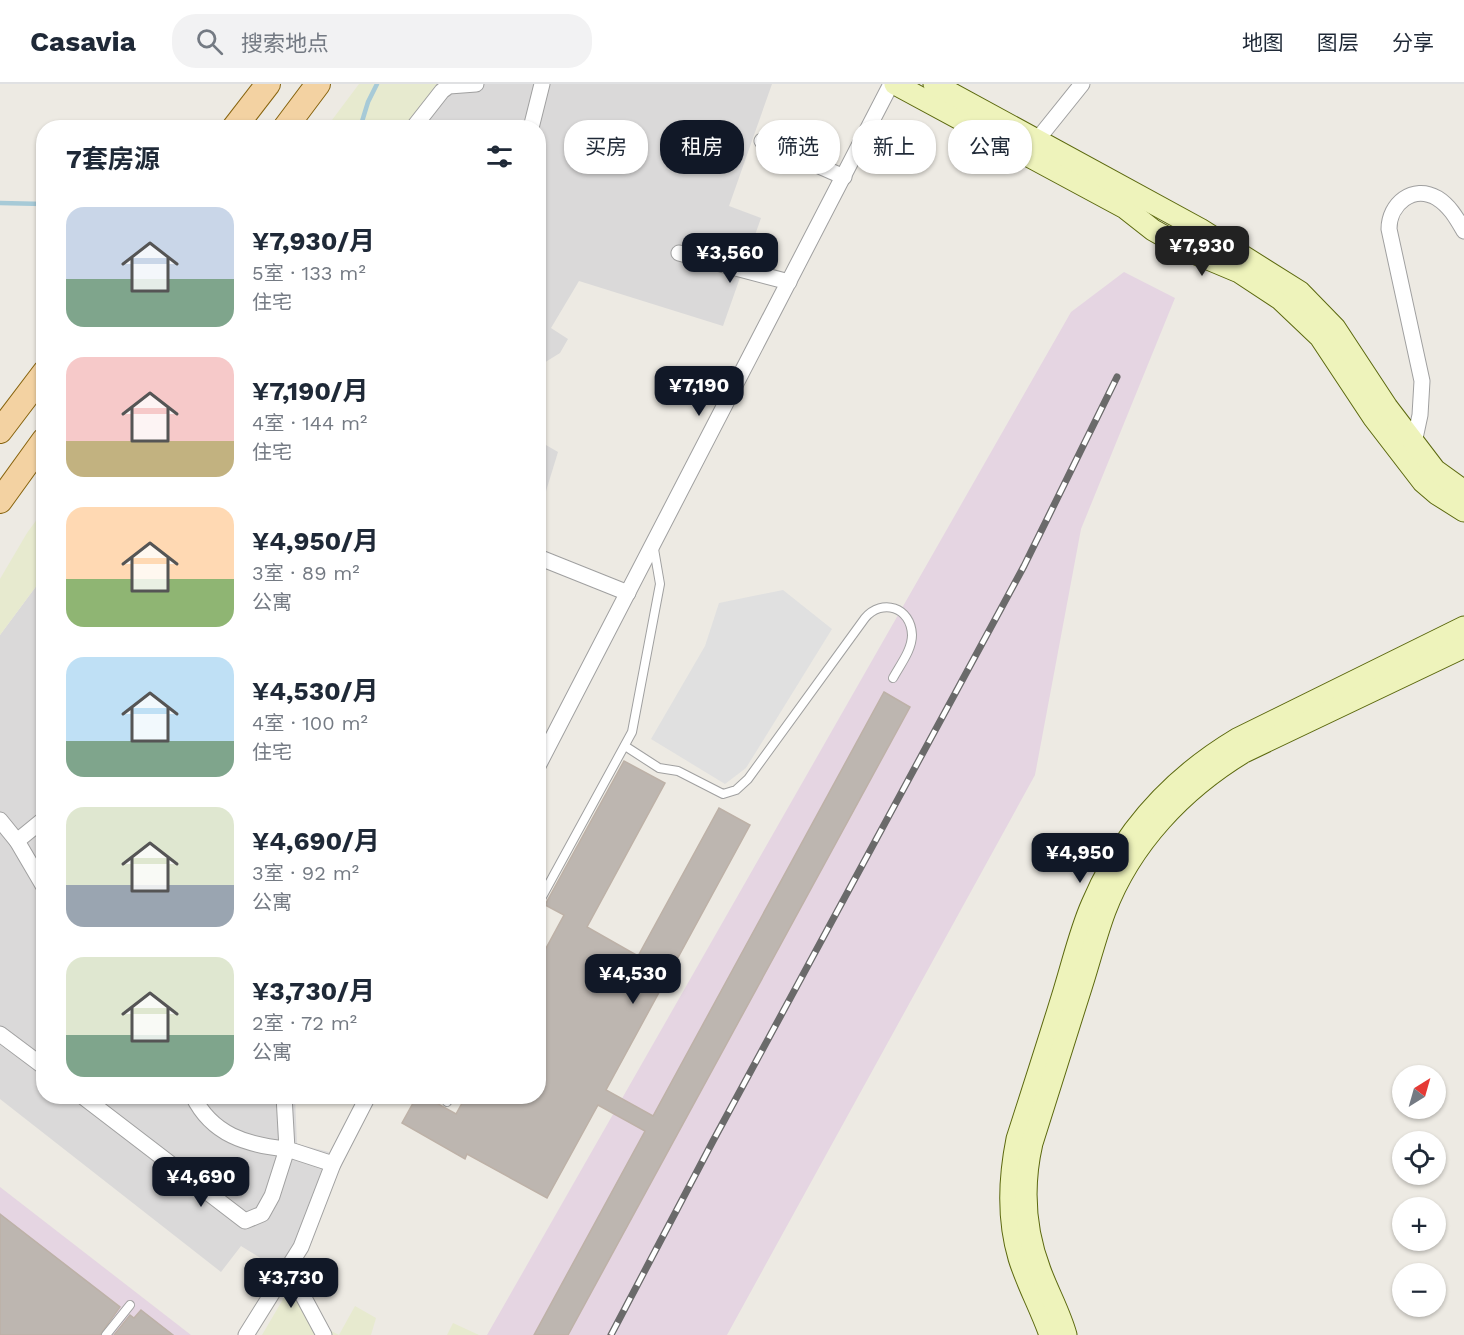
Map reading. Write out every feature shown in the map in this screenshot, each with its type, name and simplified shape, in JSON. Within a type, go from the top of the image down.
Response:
[{"type":"main road","points":[[240,120],[268,84]]},
{"type":"main road","points":[[291,120],[318,84]]},
{"type":"main road","points":[[0,431],[36,384]]},
{"type":"main road","points":[[0,501],[36,451]]},
{"type":"street","points":[[419,120],[442,91],[449,86],[476,84]]},
{"type":"street","points":[[533,120],[542,84]]},
{"type":"street","points":[[546,751],[893,84],[1125,208],[1153,230],[1196,254],[1239,272],[1280,299],[1320,337],[1373,417],[1423,482],[1464,511]]},
{"type":"street","points":[[934,84],[1200,229],[1300,292],[1335,328],[1360,369],[1435,471],[1464,491]]},
{"type":"street","points":[[1037,140],[1082,84]]},
{"type":"street","points":[[837,174],[844,177]]},
{"type":"street","points":[[1414,443],[1420,415],[1422,381],[1389,229],[1390,216],[1396,205],[1407,196],[1429,195],[1450,209],[1464,231]]},
{"type":"street","points":[[679,253],[789,282]]},
{"type":"street","points":[[546,560],[628,593]]},
{"type":"street","points":[[1050,1335],[1019,1257],[1011,1216],[1011,1176],[1017,1139],[1087,917],[1112,864],[1150,810],[1180,779],[1217,751],[1464,627]]},
{"type":"street","points":[[1065,1335],[1034,1253],[1026,1215],[1026,1178],[1032,1143],[1102,922],[1125,872],[1148,836],[1175,804],[1244,752],[1464,647]]},
{"type":"street","points":[[36,822],[6,831],[36,875]]},
{"type":"street","points":[[0,1034],[36,1061]]},
{"type":"street","points":[[92,1104],[245,1221],[262,1214],[272,1196],[287,1149],[284,1104]]},
{"type":"street","points":[[198,1104],[204,1114],[230,1137],[260,1146],[287,1149],[333,1164]]},
{"type":"street","points":[[246,1335],[301,1247],[333,1164],[364,1104]]},
{"type":"street","points":[[288,1268],[324,1335]]},
{"type":"lane","points":[[546,889],[632,732],[660,584],[653,544]]},
{"type":"lane","points":[[625,746],[659,768],[678,771],[723,794],[736,790],[748,779],[865,618],[874,609],[880,607],[894,607],[900,611],[911,628],[909,647],[893,678]]},
{"type":"lane","points":[[106,1335],[130,1305]]},
{"type":"shaded area","points":[[443,84],[772,84],[759,120],[756,120],[756,129],[744,163],[744,120],[660,120],[660,174],[740,174],[729,206],[761,218],[723,326],[579,281],[551,328],[568,339],[560,353],[546,362],[546,120],[412,120]]},
{"type":"shaded area","points":[[1124,272],[1175,298],[1081,529],[1035,775],[727,1335],[487,1335],[1071,312]]},
{"type":"shaded area","points":[[546,445],[558,452],[546,491]]},
{"type":"shaded area","points":[[36,586],[36,1104],[295,1104],[297,1144],[329,1152],[302,1233],[278,1269],[241,1246],[221,1272],[0,1099],[0,635]]},
{"type":"shaded area","points":[[783,590],[832,629],[746,768],[725,784],[651,739],[705,646],[719,603]]},
{"type":"shaded area","points":[[0,1187],[191,1335],[0,1335]]},
{"type":"green space","points":[[359,84],[443,84],[411,120],[332,120]]},
{"type":"green space","points":[[36,521],[36,586],[0,635],[0,579]]},
{"type":"green space","points":[[289,1289],[308,1319],[339,1335],[262,1335]]},
{"type":"green space","points":[[355,1306],[376,1318],[371,1335],[339,1335]]},
{"type":"green space","points":[[453,1323],[479,1335],[447,1335]]},
{"type":"building","points":[[884,692],[910,707],[568,1335],[534,1335],[645,1131],[598,1105],[547,1198],[467,1154],[465,1159],[402,1123],[413,1104],[438,1104],[456,1114],[462,1104],[546,1104],[546,948],[564,915],[546,906],[546,903],[624,761],[665,783],[587,927],[638,956],[719,808],[750,825],[606,1090],[653,1116]]},
{"type":"building","points":[[0,1214],[120,1307],[100,1335],[0,1335]]},
{"type":"building","points":[[141,1310],[173,1335],[114,1335],[130,1315],[134,1318]]},
{"type":"waterway","points":[[362,120],[377,84]]},
{"type":"waterway","points":[[0,203],[36,204]]},
{"type":"railway","points":[[611,1335],[713,1141],[1024,566],[1117,377]]}]
